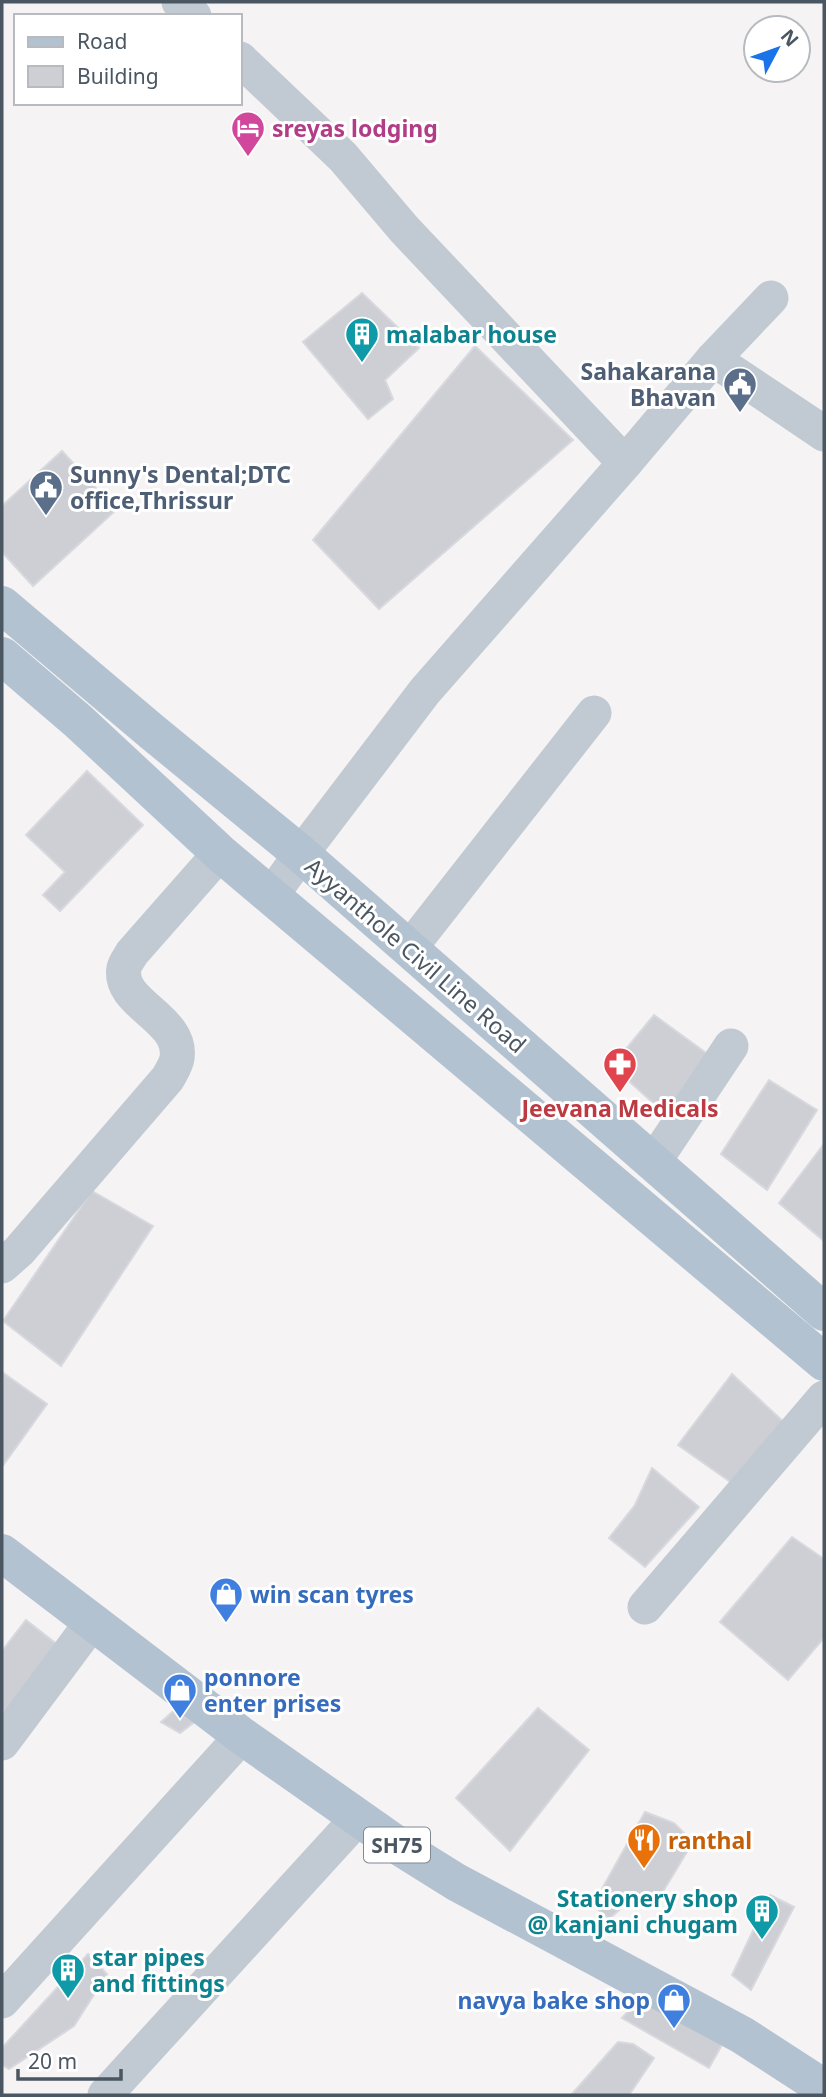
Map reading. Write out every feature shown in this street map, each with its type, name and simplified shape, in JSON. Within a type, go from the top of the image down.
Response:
[{"type":"main road","name":"Ayyanthole Civil Line Road","points":[[2,605],[301,854],[664,1172],[822,1304]]},
{"type":"main road","name":"Ayyanthole Civil Line Road","points":[[2,656],[78,721],[220,853],[824,1362]]},
{"type":"main road","points":[[645,1211],[664,1172]]},
{"type":"main road","name":"SH75","points":[[2,1553],[242,1736],[357,1819],[456,1882],[742,2035],[824,2088]]},
{"type":"street","points":[[179,2],[192,14]]},
{"type":"street","points":[[242,61],[343,157],[404,229],[625,463]]},
{"type":"street","points":[[271,896],[425,691],[625,463],[724,366],[771,298]]},
{"type":"street","points":[[724,366],[824,433]]},
{"type":"street","points":[[78,721],[105,692]]},
{"type":"street","points":[[409,948],[594,713]]},
{"type":"street","points":[[2,1266],[19,1251],[168,1078],[177,1061],[178,1046],[171,1031],[134,995],[125,979],[124,967],[132,953],[220,853]]},
{"type":"street","points":[[664,1172],[731,1046]]},
{"type":"street","points":[[645,1607],[824,1398]]},
{"type":"street","points":[[2,1742],[93,1621]]},
{"type":"street","points":[[2,2001],[242,1736]]},
{"type":"street","points":[[105,2095],[357,1819]]},
{"type":"building","name":"malabar house","points":[[362,293],[419,348],[385,380],[393,399],[368,419],[303,342]]},
{"type":"building","points":[[475,346],[573,440],[379,609],[313,540]]},
{"type":"building","points":[[62,451],[116,510],[33,586],[2,552],[2,506]]},
{"type":"building","points":[[87,771],[143,825],[60,911],[43,895],[65,872],[26,835]]},
{"type":"building","points":[[654,1015],[713,1058],[671,1119],[612,1066]]},
{"type":"building","points":[[769,1080],[817,1110],[767,1190],[721,1154]]},
{"type":"building","points":[[824,1144],[824,1241],[779,1203]]},
{"type":"building","points":[[92,1191],[153,1226],[61,1366],[3,1321]]},
{"type":"building","points":[[2,1372],[47,1404],[2,1467]]},
{"type":"building","points":[[732,1374],[787,1425],[736,1486],[678,1445]]},
{"type":"building","points":[[652,1468],[699,1507],[645,1567],[609,1538],[635,1505]]},
{"type":"building","points":[[792,1537],[824,1559],[824,1638],[788,1680],[720,1622]]},
{"type":"building","points":[[26,1620],[63,1649],[10,1717],[2,1710],[2,1651]]},
{"type":"building","name":"ponnore enter prises","points":[[178,1707],[200,1718],[180,1733],[161,1722]]},
{"type":"building","points":[[538,1708],[589,1750],[510,1851],[456,1798]]},
{"type":"building","name":"ranthal","points":[[645,1812],[674,1823],[693,1842],[653,1908],[632,1899],[609,1919],[593,1905]]},
{"type":"building","name":"Stationery shop @ kanjani chugam","points":[[770,1895],[794,1907],[751,1990],[732,1975]]},
{"type":"building","name":"star pipes and fittings","points":[[88,1954],[107,1974],[74,2026],[9,2069],[2,2065],[2,2048]]},
{"type":"building","name":"navya bake shop","points":[[643,1995],[723,2043],[709,2068],[622,2018]]},
{"type":"building","points":[[618,2042],[633,2044],[654,2058],[629,2095],[571,2095]]},
{"type":"place","name":"sreyas lodging","points":[[248,158]]},
{"type":"place","name":"malabar house","points":[[362,364]]},
{"type":"place","name":"Sahakarana Bhavan","points":[[740,414]]},
{"type":"place","name":"Sunny's Dental;DTC office,Thrissur","points":[[46,517]]},
{"type":"place","name":"Jeevana Medicals","points":[[620,1094]]},
{"type":"place","name":"win scan tyres","points":[[226,1624]]},
{"type":"place","name":"ponnore enter prises","points":[[180,1720]]},
{"type":"place","name":"ranthal","points":[[644,1870]]},
{"type":"place","name":"Stationery shop @ kanjani chugam","points":[[762,1941]]},
{"type":"place","name":"star pipes and fittings","points":[[68,2000]]},
{"type":"place","name":"navya bake shop","points":[[674,2030]]}]
